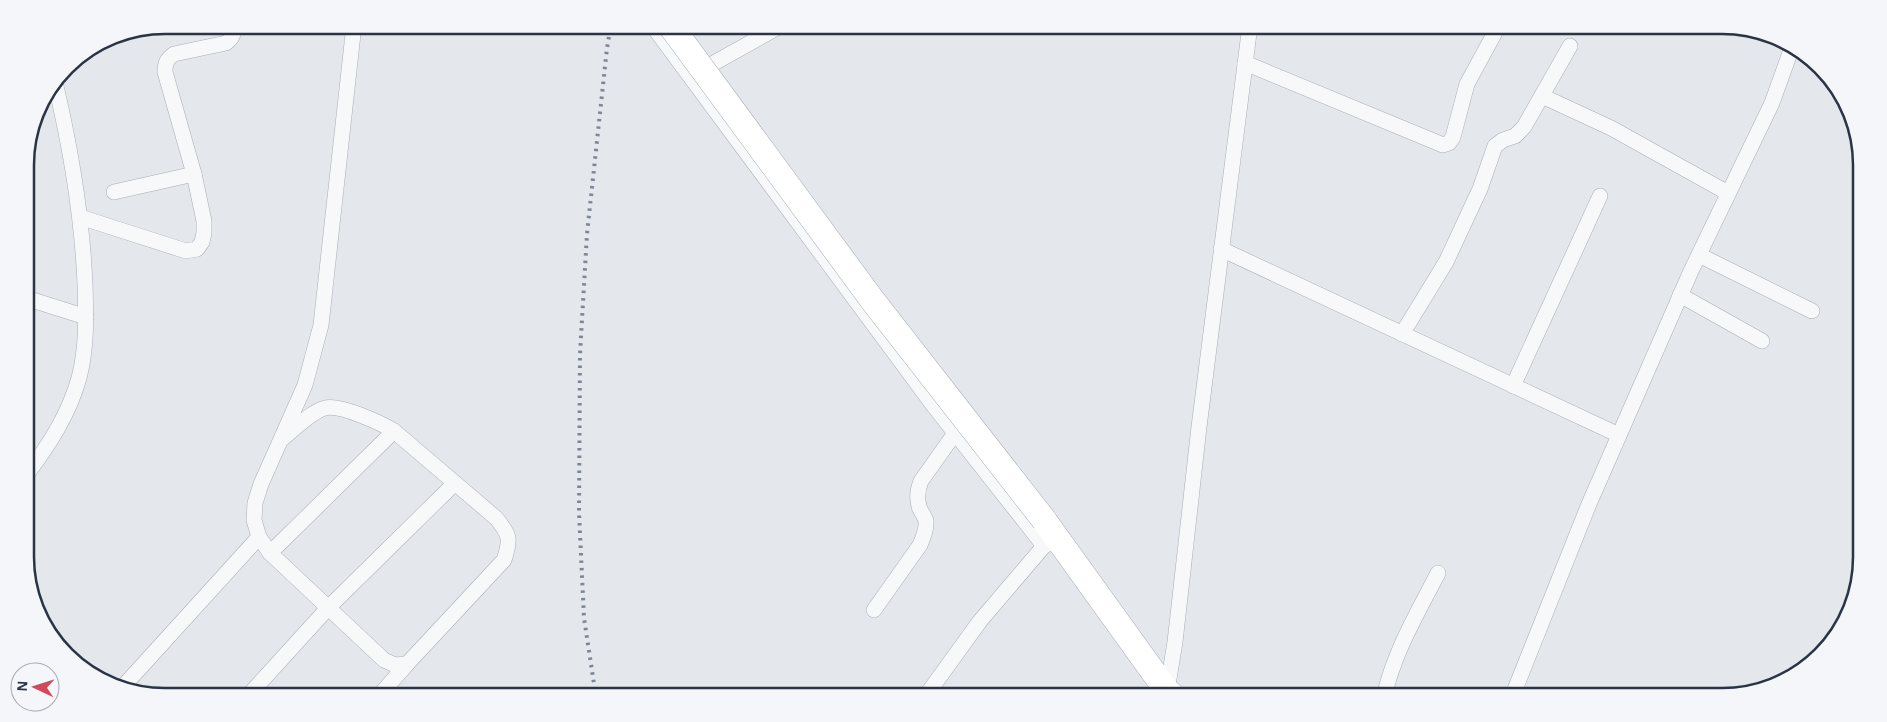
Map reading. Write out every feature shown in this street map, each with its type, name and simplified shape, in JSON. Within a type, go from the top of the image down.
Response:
[{"type":"main road","points":[[677,34],[873,301],[1044,520],[1052,543],[1164,688]]},
{"type":"street","points":[[80,217],[186,251],[197,249],[202,242],[204,221],[194,174],[165,72],[165,64],[174,54],[226,42],[231,39],[233,34]]},
{"type":"street","points":[[353,34],[321,325],[308,376],[261,484],[255,504],[254,520],[259,537],[270,553],[328,608],[384,660],[395,665],[407,664]]},
{"type":"street","points":[[659,34],[955,433],[1052,543],[980,621],[932,688]]},
{"type":"street","points":[[690,77],[766,34]]},
{"type":"street","points":[[1170,688],[1221,249],[1249,34]]},
{"type":"street","points":[[1245,63],[1443,145],[1449,143],[1453,137],[1466,84],[1494,34]]},
{"type":"street","points":[[1402,334],[1446,262],[1480,189],[1495,146],[1519,133],[1524,127],[1570,46]]},
{"type":"street","points":[[1516,688],[1589,504],[1680,295],[1772,103],[1791,53]]},
{"type":"street","points":[[34,464],[49,444],[66,414],[79,378],[86,317],[77,190],[57,91]]},
{"type":"street","points":[[1542,96],[1612,128],[1728,193]]},
{"type":"street","points":[[114,192],[194,174]]},
{"type":"street","points":[[1513,386],[1600,196]]},
{"type":"street","points":[[1221,249],[1619,435]]},
{"type":"street","points":[[1699,255],[1812,311]]},
{"type":"street","points":[[1680,295],[1762,341]]},
{"type":"street","points":[[34,301],[86,317]]},
{"type":"street","points":[[281,440],[318,411],[326,407],[380,423],[394,432],[496,518],[507,532],[509,545],[504,560],[386,688]]},
{"type":"street","points":[[270,553],[394,432]]},
{"type":"street","points":[[874,610],[920,545],[925,533],[926,520],[920,508],[917,490],[921,481],[955,433]]},
{"type":"street","points":[[255,688],[328,608],[455,483]]},
{"type":"street","points":[[127,682],[259,537]]},
{"type":"street","points":[[1386,688],[1389,674],[1397,655],[1438,574]]},
{"type":"railway","points":[[595,688],[584,618],[579,512],[580,354],[587,234],[609,34]]}]
